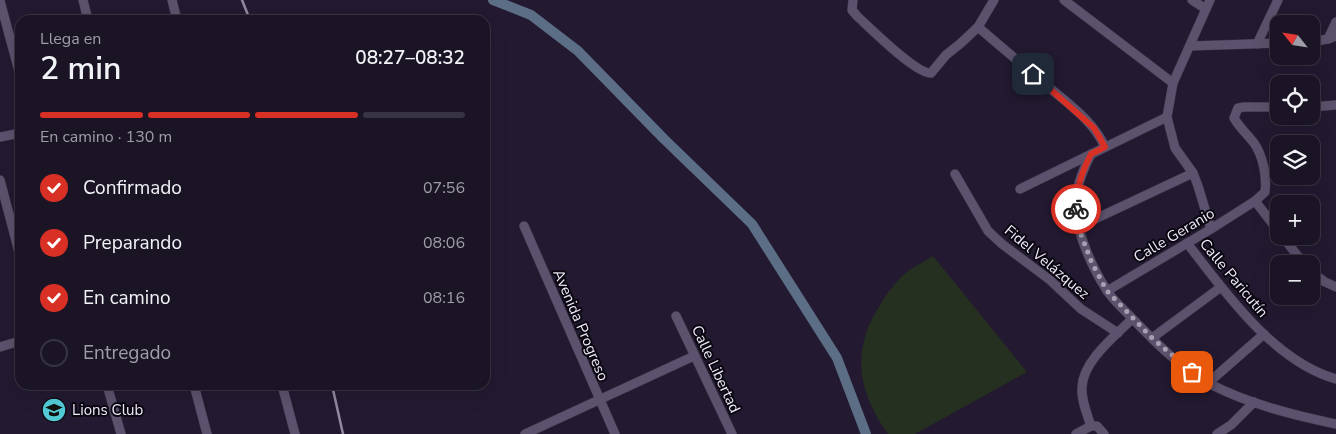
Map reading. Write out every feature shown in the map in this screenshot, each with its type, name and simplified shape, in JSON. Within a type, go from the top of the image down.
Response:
[{"type":"street","points":[[83,0],[87,15]]},
{"type":"street","points":[[172,0],[176,15]]},
{"type":"street","points":[[853,0],[852,10],[857,16],[905,59],[927,74],[931,73],[946,55],[978,27],[994,0]]},
{"type":"street","points":[[1064,0],[1174,83]]},
{"type":"street","points":[[1192,0],[1208,4],[1174,83],[1167,117],[1175,148],[1193,173],[1210,229]]},
{"type":"street","points":[[1257,44],[1278,0]]},
{"type":"street","points":[[0,1],[15,56]]},
{"type":"street","points":[[1332,38],[1336,22]]},
{"type":"street","points":[[978,27],[1074,109],[1094,128],[1105,147]]},
{"type":"street","points":[[1190,46],[1270,43]]},
{"type":"street","points":[[1320,106],[1336,105]]},
{"type":"street","points":[[1270,107],[1238,108],[1235,111],[1234,118],[1255,144],[1262,161],[1266,184],[1265,192],[1255,201],[1270,220]]},
{"type":"street","points":[[1020,189],[1167,117]]},
{"type":"street","points":[[0,137],[15,134]]},
{"type":"street","points":[[1091,154],[1081,174],[1076,195],[1076,212],[1078,227],[1092,263],[1107,291],[1175,359],[1208,383],[1254,402],[1306,418],[1336,424]]},
{"type":"street","points":[[1078,227],[1193,173]]},
{"type":"street","name":"Fidel Velázquez","points":[[955,174],[988,231],[1002,244],[1050,280],[1081,309],[1118,333]]},
{"type":"street","points":[[0,180],[15,237]]},
{"type":"street","name":"Calle Geranio","points":[[1107,291],[1255,201]]},
{"type":"street","name":"Avenida Progreso","points":[[524,226],[598,399],[615,434]]},
{"type":"street","name":"Calle Paricutín","points":[[1187,243],[1221,287],[1264,334],[1296,361],[1324,375],[1336,378]]},
{"type":"street","points":[[1289,245],[1297,255]]},
{"type":"street","points":[[1320,278],[1336,287]]},
{"type":"street","points":[[1152,338],[1221,287]]},
{"type":"street","name":"Calle Libertad","points":[[676,316],[732,434]]},
{"type":"street","points":[[1091,426],[1082,389],[1085,375],[1098,352],[1132,318]]},
{"type":"street","points":[[1208,383],[1264,334]]},
{"type":"street","points":[[0,347],[15,342]]},
{"type":"street","points":[[525,434],[694,356]]},
{"type":"street","points":[[108,390],[121,434]]},
{"type":"street","points":[[195,390],[208,434]]},
{"type":"street","points":[[283,390],[295,434]]},
{"type":"street","points":[[1217,434],[1231,425],[1254,402]]},
{"type":"street","points":[[1076,434],[1091,426],[1097,426],[1104,434]]},
{"type":"green space","points":[[933,256],[1027,372],[915,434],[888,434],[870,402],[864,386],[862,354],[865,338],[871,322],[892,287],[907,272]]},
{"type":"waterway","points":[[493,0],[531,15],[578,51],[664,139],[752,224],[837,358],[866,434]]},
{"type":"railway","points":[[242,0],[248,15]]},
{"type":"railway","points":[[333,390],[343,434]]},
{"type":"way so far","points":[[1076,209],[1078,227],[1092,263],[1107,291],[1152,338],[1192,372]]},
{"type":"place","name":"Lions Club","points":[[54,410]]},
{"type":"route","points":[[1033,74],[1094,128],[1100,135],[1105,147],[1091,154],[1081,174],[1076,195],[1076,209]]}]
